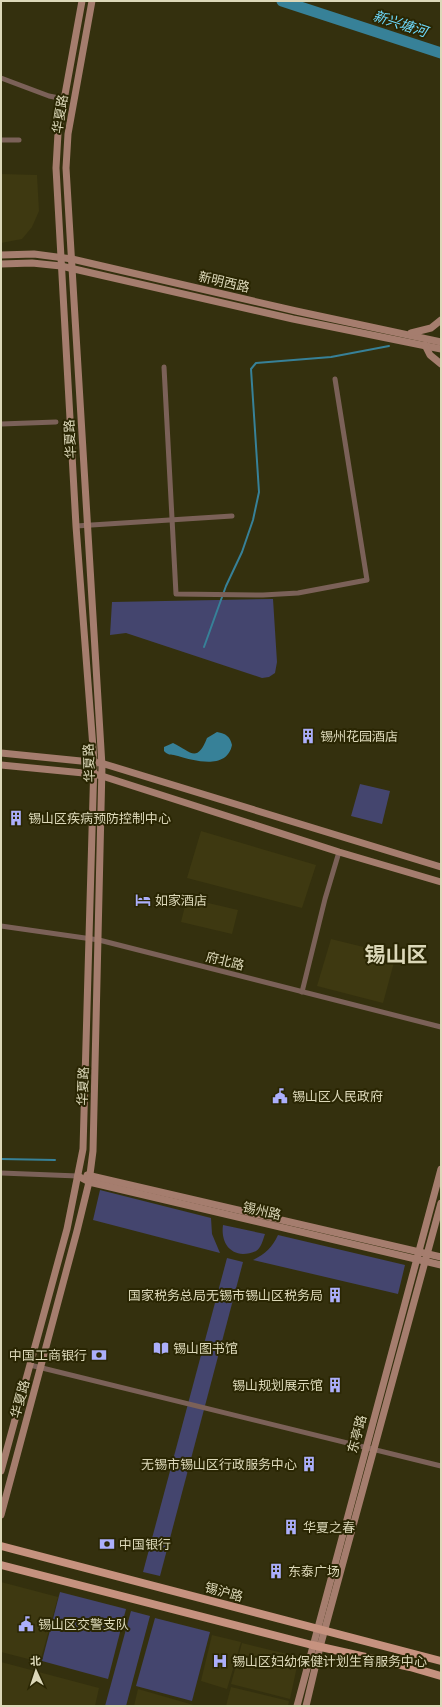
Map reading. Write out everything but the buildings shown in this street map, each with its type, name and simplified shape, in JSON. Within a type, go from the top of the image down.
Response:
[{"type":"main road","name":"锡沪路","points":[[1,1546],[441,1661]]},
{"type":"main road","points":[[1,1565],[316,1646],[410,1667],[441,1676]]},
{"type":"street","name":"华夏路","points":[[1,1471],[67,1228],[83,1150],[94,761],[76,526],[56,168],[58,133],[82,1]]},
{"type":"street","name":"华夏路","points":[[1,1515],[89,1179],[93,1150],[102,762],[66,168],[68,134],[92,1]]},
{"type":"street","points":[[1,78],[49,96],[64,99]]},
{"type":"street","points":[[1,140],[19,140]]},
{"type":"street","name":"新明西路","points":[[1,255],[34,254],[72,259],[441,342]]},
{"type":"street","name":"新明西路","points":[[1,264],[32,263],[61,266],[294,319],[441,349]]},
{"type":"street","points":[[404,333],[418,332],[431,328],[441,320]]},
{"type":"street","points":[[425,345],[430,355],[441,364]]},
{"type":"street","points":[[164,367],[176,594],[256,596],[291,594],[367,580],[334,379]]},
{"type":"street","points":[[1,424],[56,422]]},
{"type":"street","points":[[76,526],[232,516]]},
{"type":"street","points":[[1,753],[102,762],[441,867]]},
{"type":"street","points":[[1,765],[102,776],[339,852],[441,882]]},
{"type":"street","points":[[302,992],[325,899],[339,852]]},
{"type":"street","name":"府北路","points":[[1,926],[99,940],[441,1027]]},
{"type":"street","name":"东亭路","points":[[321,1629],[366,1448],[441,1169]]},
{"type":"street","name":"锡州路","points":[[1,1173],[78,1176],[441,1265]]},
{"type":"street","name":"锡州路","points":[[89,1179],[441,1257]]},
{"type":"street","name":"东亭路","points":[[297,1706],[374,1450],[441,1203]]},
{"type":"street","points":[[30,1365],[441,1466]]},
{"type":"street","name":"东亭路","points":[[306,1706],[316,1646]]},
{"type":"shaded area","points":[[1,174],[37,175],[39,211],[32,227],[22,239],[1,243]]},
{"type":"shaded area","points":[[273,599],[277,662],[275,673],[269,677],[262,678],[126,633],[110,635],[112,602]]},
{"type":"shaded area","points":[[217,732],[227,736],[232,745],[229,753],[224,758],[217,761],[210,762],[193,760],[169,754],[164,751],[164,747],[173,743],[189,752],[196,753],[200,751],[207,738]]},
{"type":"shaded area","points":[[360,784],[390,791],[382,824],[351,816]]},
{"type":"shaded area","points":[[201,831],[316,865],[302,908],[187,878]]},
{"type":"shaded area","points":[[187,898],[238,910],[232,934],[181,922]]},
{"type":"shaded area","points":[[331,939],[396,955],[383,1003],[317,986]]},
{"type":"shaded area","points":[[100,1190],[211,1218],[212,1234],[220,1253],[93,1220]]},
{"type":"shaded area","points":[[223,1225],[265,1234],[261,1246],[258,1250],[246,1254],[233,1251],[224,1240]]},
{"type":"shaded area","points":[[278,1235],[405,1265],[398,1294],[253,1260],[268,1250]]},
{"type":"shaded area","points":[[227,1258],[243,1262],[160,1576],[143,1572]]},
{"type":"shaded area","name":"锡山区交警支队","points":[[1,1582],[58,1597],[40,1662],[1,1652]]},
{"type":"shaded area","points":[[60,1592],[126,1609],[108,1679],[42,1661]]},
{"type":"shaded area","points":[[131,1611],[150,1616],[126,1706],[105,1706]]},
{"type":"shaded area","points":[[155,1618],[210,1632],[192,1701],[136,1686]]},
{"type":"shaded area","name":"锡山区妇幼保健计划生育服务中心","points":[[212,1635],[241,1642],[227,1689],[201,1681]]},
{"type":"shaded area","points":[[242,1643],[299,1657],[290,1699],[231,1684]]},
{"type":"shaded area","points":[[1,1662],[99,1688],[95,1706],[1,1706]]},
{"type":"shaded area","points":[[231,1687],[289,1701],[288,1706],[226,1706]]},
{"type":"shaded area","points":[[138,1689],[197,1706],[134,1706]]},
{"type":"waterway","name":"新兴塘河","points":[[282,1],[441,53]]},
{"type":"waterway","points":[[204,647],[226,586],[242,552],[253,520],[259,492],[251,369],[256,363],[331,357],[389,346]]},
{"type":"waterway","points":[[1,1159],[55,1160]]},
{"type":"place","name":"锡州花园酒店","points":[[308,736]]},
{"type":"place","name":"锡山区疾病预防控制中心","points":[[16,818]]},
{"type":"place","name":"如家酒店","points":[[143,900]]},
{"type":"place","name":"锡山区人民政府","points":[[280,1096]]},
{"type":"place","name":"国家税务总局无锡市锡山区税务局","points":[[335,1295]]},
{"type":"place","name":"锡山图书馆","points":[[161,1348]]},
{"type":"place","name":"中国工商银行","points":[[99,1355]]},
{"type":"place","name":"锡山规划展示馆","points":[[335,1385]]},
{"type":"place","name":"无锡市锡山区行政服务中心","points":[[309,1464]]},
{"type":"place","name":"华夏之春","points":[[291,1527]]},
{"type":"place","name":"中国银行","points":[[107,1544]]},
{"type":"place","name":"东泰广场","points":[[276,1571]]},
{"type":"place","name":"锡山区交警支队","points":[[26,1624]]},
{"type":"place","name":"锡山区妇幼保健计划生育服务中心","points":[[220,1661]]},
{"type":"district","name":"锡山区","points":[[396,955]]}]
